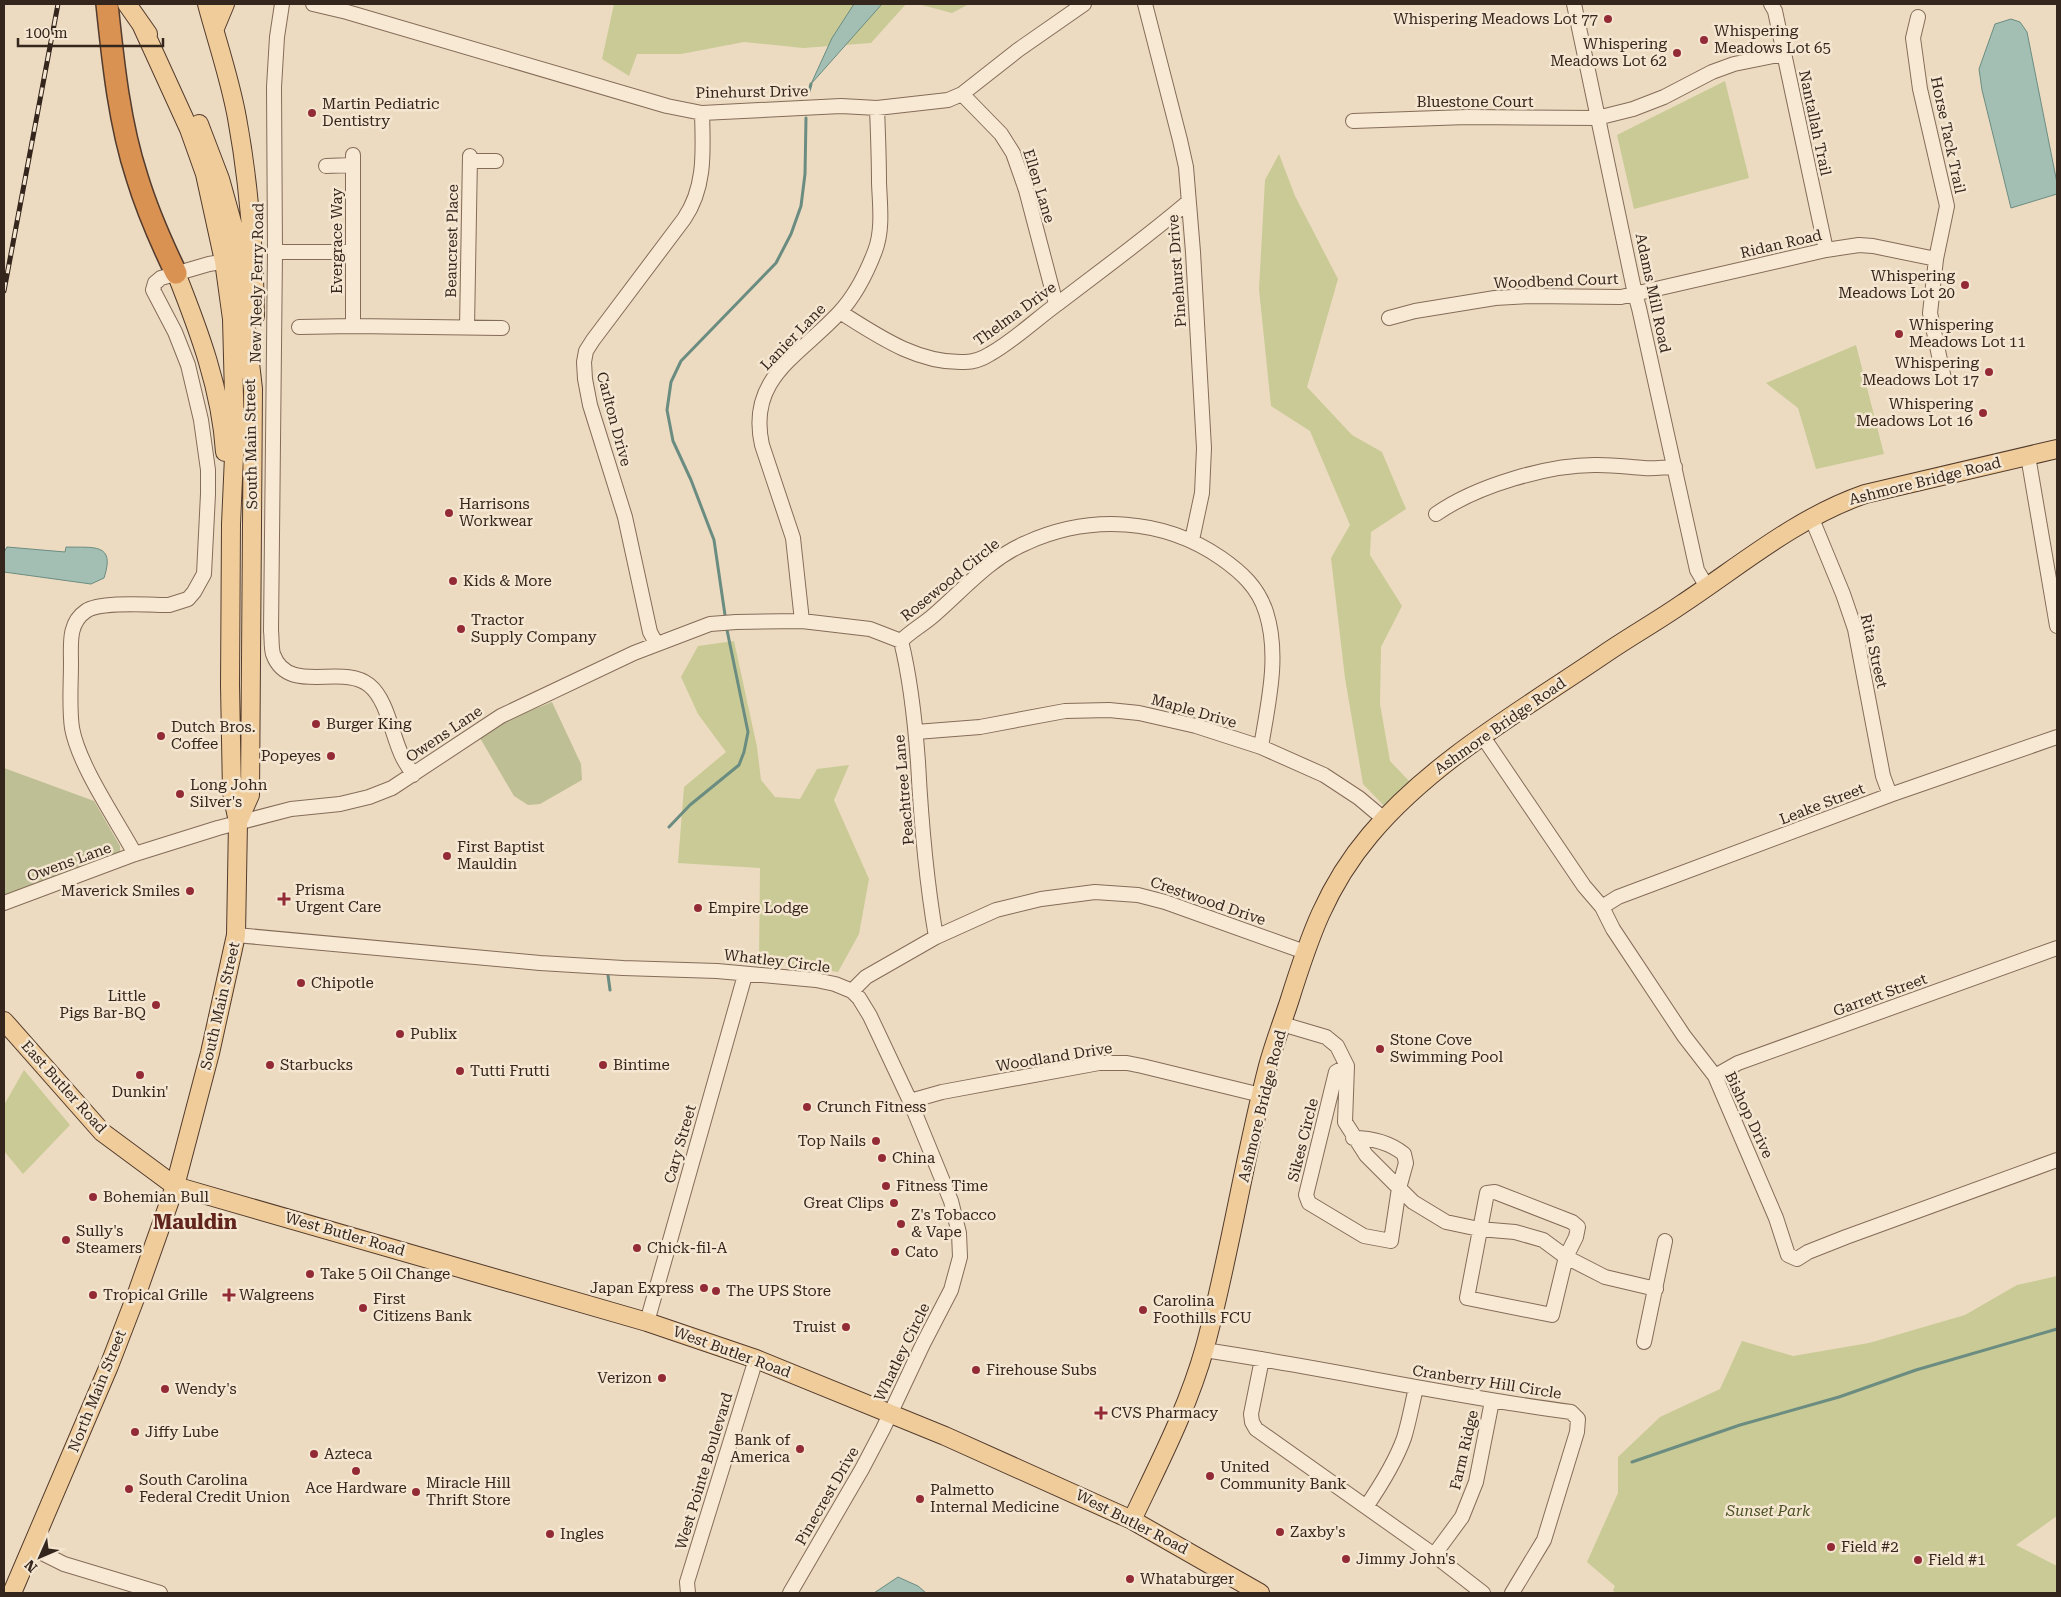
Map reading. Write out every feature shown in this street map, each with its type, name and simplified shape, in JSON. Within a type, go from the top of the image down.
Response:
[{"type":"highway","points":[[107,4],[111,46],[128,145],[146,205],[176,273]]},
{"type":"main road","name":"South Main Street","points":[[127,4],[167,61],[183,88],[202,131],[228,205],[232,260],[235,434],[231,524],[230,685],[232,793],[238,822],[236,935],[210,1055],[175,1186]]},
{"type":"main road","points":[[207,4],[215,28],[237,116],[247,184],[253,250],[255,312],[256,349],[253,389]]},
{"type":"main road","points":[[215,28],[226,4]]},
{"type":"main road","name":"South Main Street","points":[[232,260],[253,389],[250,795],[238,822]]},
{"type":"main road","points":[[176,273],[208,359],[218,402],[224,441],[231,524]]},
{"type":"main road","name":"Ashmore Bridge Road","points":[[1132,1520],[1174,1434],[1186,1405],[1204,1350],[1261,1095],[1305,952],[1318,917],[1335,883],[1384,818],[1444,764],[1642,628],[1680,606],[1785,532],[1842,502],[1865,494],[2057,449]]},
{"type":"main road","name":"East Butler Road","points":[[4,1021],[102,1132],[175,1186]]},
{"type":"main road","name":"West Butler Road","points":[[175,1186],[647,1322],[756,1359],[945,1436],[1132,1520],[1260,1593]]},
{"type":"main road","name":"North Main Street","points":[[12,1593],[115,1351],[175,1186]]},
{"type":"street","name":"New Neely Ferry Road","points":[[282,4],[277,37],[274,87],[275,252],[271,631],[273,654],[288,673],[304,677],[354,678],[371,687],[379,698],[402,758],[413,775]]},
{"type":"street","name":"Pinehurst Drive","points":[[313,4],[347,12],[667,106],[702,113],[730,110],[841,106],[877,108],[941,101],[962,94],[1018,50],[1084,4]]},
{"type":"street","name":"Pinehurst Drive","points":[[1145,4],[1186,167],[1204,448],[1202,493],[1192,540]]},
{"type":"street","name":"Adams Mill Road","points":[[1574,4],[1635,294],[1697,570],[1707,587]]},
{"type":"street","name":"Nantallah Trail","points":[[1771,4],[1775,11],[1826,250]]},
{"type":"street","name":"Horse Tack Trail","points":[[1918,18],[1913,38],[1920,89],[1947,206],[1936,259],[1930,313],[1944,379]]},
{"type":"street","name":"Bluestone Court","points":[[1353,121],[1467,116],[1597,118],[1633,109],[1664,97],[1712,72],[1734,64],[1783,54]]},
{"type":"street","name":"Ellen Lane","points":[[962,94],[1001,134],[1014,153],[1026,190],[1056,304]]},
{"type":"street","name":"Lanier Lane","points":[[802,621],[793,538],[758,430],[759,408],[764,393],[774,378],[840,312],[869,264],[879,237],[880,221],[877,108]]},
{"type":"street","name":"Carlton Drive","points":[[656,644],[650,632],[625,517],[590,405],[584,362],[586,351],[592,340],[684,219],[693,204],[702,168],[702,113]]},
{"type":"street","name":"Beaucrest Place","points":[[467,328],[470,158],[496,161]]},
{"type":"street","name":"Evergrace Way","points":[[326,166],[353,160],[353,326]]},
{"type":"street","name":"Thelma Drive","points":[[840,312],[907,351],[936,360],[964,362],[978,360],[991,354],[1158,228],[1188,202]]},
{"type":"street","name":"Ridan Road","points":[[1635,294],[1826,250],[1866,246],[1936,259]]},
{"type":"street","points":[[275,252],[353,252]]},
{"type":"street","points":[[135,854],[86,766],[75,739],[71,716],[71,637],[74,624],[79,617],[91,609],[104,606],[169,605],[179,603],[188,599],[204,574],[208,494],[207,462],[201,420],[182,348],[153,290],[155,283],[161,278],[232,260]]},
{"type":"street","name":"Woodbend Court","points":[[1389,318],[1415,311],[1496,298],[1621,296],[1635,294]]},
{"type":"street","points":[[299,327],[502,328]]},
{"type":"street","points":[[2028,456],[2057,626]]},
{"type":"street","points":[[1436,514],[1465,496],[1515,479],[1551,470],[1599,464],[1647,468],[1675,467]]},
{"type":"street","name":"Rita Street","points":[[1812,519],[1854,629],[1883,776],[1890,795]]},
{"type":"street","name":"Rosewood Circle","points":[[902,641],[910,632],[932,617],[997,559],[1039,538],[1073,528],[1110,524],[1141,526],[1192,540],[1242,574],[1258,594],[1266,611],[1272,636],[1273,661],[1262,747]]},
{"type":"street","name":"Owens Lane","points":[[4,903],[135,854],[238,822],[292,809],[340,804],[369,797],[392,788],[501,716],[656,644],[710,624],[802,621],[875,630],[902,641]]},
{"type":"street","name":"Peachtree Lane","points":[[902,641],[909,670],[916,732],[929,896],[936,937]]},
{"type":"street","name":"Maple Drive","points":[[916,732],[980,727],[1065,712],[1109,710],[1170,718],[1262,747],[1324,775],[1359,798],[1384,818]]},
{"type":"street","name":"Leake Street","points":[[1602,907],[1618,897],[1890,795],[2057,736]]},
{"type":"street","name":"Bishop Drive","points":[[1483,737],[1584,886],[1602,907],[1613,929],[1684,1036],[1715,1076],[1776,1218],[1788,1255],[1792,1258],[1797,1259],[1808,1252],[1846,1236],[2057,1160]]},
{"type":"street","name":"Crestwood Drive","points":[[852,991],[866,977],[936,937],[996,910],[1016,904],[1077,894],[1112,892],[1138,895],[1165,902],[1305,952]]},
{"type":"street","name":"Whatley Circle","points":[[236,935],[540,963],[623,968],[717,970],[745,975],[816,980],[835,984],[852,991],[859,998],[870,1016],[910,1101],[951,1201],[959,1233],[960,1257],[952,1290],[923,1344],[890,1414]]},
{"type":"street","name":"Garrett Street","points":[[1715,1076],[1738,1063],[2057,948]]},
{"type":"street","name":"Cary Street","points":[[647,1322],[745,975]]},
{"type":"street","points":[[1282,1024],[1326,1037],[1337,1046],[1347,1066],[1345,1122],[1353,1138],[1366,1155],[1413,1202],[1446,1222],[1480,1229],[1515,1232],[1543,1240],[1566,1257],[1605,1277],[1656,1288]]},
{"type":"street","name":"Woodland Drive","points":[[910,1101],[942,1092],[1112,1063],[1142,1066],[1261,1095]]},
{"type":"street","name":"Sikes Circle","points":[[1347,1066],[1336,1072],[1306,1195],[1309,1203],[1364,1236],[1390,1241],[1399,1188]]},
{"type":"street","points":[[1353,1138],[1365,1138],[1396,1148],[1404,1154],[1406,1163],[1399,1188]]},
{"type":"street","points":[[1495,1192],[1572,1222],[1578,1227],[1576,1237],[1566,1257],[1552,1315],[1467,1298],[1487,1193],[1495,1192]]},
{"type":"street","points":[[1644,1342],[1664,1241]]},
{"type":"street","name":"Cranberry Hill Circle","points":[[1204,1350],[1492,1402],[1570,1412],[1578,1420],[1577,1432],[1544,1540],[1512,1593]]},
{"type":"street","name":"West Pointe Boulevard","points":[[688,1593],[687,1582],[756,1359]]},
{"type":"street","points":[[1262,1359],[1251,1414],[1252,1422],[1256,1429],[1434,1555],[1483,1593]]},
{"type":"street","points":[[1366,1507],[1383,1482],[1404,1437],[1416,1388]]},
{"type":"street","name":"Farm Ridge","points":[[1434,1555],[1462,1517],[1476,1482],[1492,1402]]},
{"type":"street","name":"Pinecrest Drive","points":[[790,1593],[862,1469],[890,1414]]},
{"type":"street","points":[[32,1548],[64,1564],[160,1593]]},
{"type":"green space","points":[[614,4],[906,4],[871,43],[803,48],[744,42],[681,54],[637,54],[629,76],[602,59]]},
{"type":"green space","points":[[918,4],[969,4],[952,13]]},
{"type":"green space","points":[[1725,81],[1749,178],[1634,209],[1617,135]]},
{"type":"green space","points":[[1279,154],[1295,196],[1338,279],[1307,387],[1352,435],[1382,452],[1406,509],[1371,532],[1370,555],[1402,606],[1381,647],[1380,704],[1390,761],[1409,781],[1384,806],[1363,784],[1345,678],[1331,558],[1350,525],[1310,431],[1271,406],[1259,289],[1265,180]]},
{"type":"green space","points":[[1856,345],[1884,454],[1816,469],[1798,408],[1766,383]]},
{"type":"green space","points":[[734,641],[757,747],[761,780],[775,797],[800,799],[817,769],[849,765],[834,800],[869,879],[859,934],[838,972],[759,959],[760,868],[678,863],[684,787],[726,752],[698,714],[681,677],[698,646]]},
{"type":"green space","points":[[552,702],[581,764],[582,780],[540,804],[528,805],[514,796],[480,738],[507,720]]},
{"type":"green space","points":[[4,768],[94,801],[120,846],[120,855],[4,897]]},
{"type":"green space","points":[[24,1070],[70,1125],[23,1174],[4,1151],[4,1105]]},
{"type":"green space","name":"Sunset Park","points":[[2057,1276],[2057,1516],[2016,1545],[2057,1566],[2057,1593],[1615,1593],[1613,1590],[1615,1586],[1587,1562],[1618,1493],[1618,1457],[1660,1417],[1720,1389],[1742,1341],[1793,1356],[1869,1343],[1965,1315],[2017,1285]]},
{"type":"shaded area","points":[[854,4],[882,4],[811,84],[832,38]]},
{"type":"shaded area","points":[[2011,19],[2020,22],[2027,32],[2057,183],[2057,194],[2011,208],[1982,90],[1979,69],[1995,24]]},
{"type":"shaded area","points":[[7,547],[65,552],[66,547],[100,549],[107,558],[104,578],[91,584],[4,572],[4,552]]},
{"type":"shaded area","points":[[898,1577],[918,1586],[926,1593],[874,1593]]},
{"type":"waterway","points":[[808,95],[811,84]]},
{"type":"waterway","points":[[725,615],[714,540],[691,480],[673,441],[667,410],[671,382],[681,361],[776,263],[791,234],[801,206],[805,174],[806,118]]},
{"type":"waterway","points":[[669,827],[690,805],[739,765],[744,752],[748,732],[727,630]]},
{"type":"waterway","points":[[608,975],[610,990]]},
{"type":"waterway","points":[[1632,1462],[1740,1425],[1839,1397],[1916,1370],[2057,1329]]},
{"type":"railway","points":[[4,291],[58,4]]},
{"type":"place","name":"Whispering Meadows Lot 77","points":[[1608,19]]},
{"type":"place","name":"Whispering Meadows Lot 65","points":[[1704,40]]},
{"type":"place","name":"Whispering Meadows Lot 62","points":[[1677,53]]},
{"type":"place","name":"Martin Pediatric Dentistry","points":[[312,113]]},
{"type":"place","name":"Whispering Meadows Lot 20","points":[[1965,285]]},
{"type":"place","name":"Whispering Meadows Lot 11","points":[[1899,334]]},
{"type":"place","name":"Whispering Meadows Lot 17","points":[[1989,372]]},
{"type":"place","name":"Whispering Meadows Lot 16","points":[[1983,413]]},
{"type":"place","name":"Harrisons Workwear","points":[[449,513]]},
{"type":"place","name":"Kids & More","points":[[453,581]]},
{"type":"place","name":"Tractor Supply Company","points":[[461,629]]},
{"type":"place","name":"Burger King","points":[[316,724]]},
{"type":"place","name":"Dutch Bros. Coffee","points":[[161,736]]},
{"type":"place","name":"Popeyes","points":[[331,756]]},
{"type":"place","name":"Long John Silver's","points":[[180,794]]},
{"type":"place","name":"First Baptist Mauldin","points":[[447,856]]},
{"type":"place","name":"Maverick Smiles","points":[[190,891]]},
{"type":"place","name":"Prisma Urgent Care","points":[[284,899]]},
{"type":"place","name":"Empire Lodge","points":[[698,908]]},
{"type":"place","name":"Chipotle","points":[[301,983]]},
{"type":"place","name":"Little Pigs Bar-BQ","points":[[156,1005]]},
{"type":"place","name":"Publix","points":[[400,1034]]},
{"type":"place","name":"Stone Cove Swimming Pool","points":[[1380,1049]]},
{"type":"place","name":"Starbucks","points":[[270,1065]]},
{"type":"place","name":"Bintime","points":[[603,1065]]},
{"type":"place","name":"Tutti Frutti","points":[[460,1071]]},
{"type":"place","name":"Dunkin'","points":[[140,1075]]},
{"type":"place","name":"Crunch Fitness","points":[[807,1107]]},
{"type":"place","name":"Top Nails","points":[[876,1141]]},
{"type":"place","name":"China","points":[[882,1158]]},
{"type":"place","name":"Fitness Time","points":[[886,1186]]},
{"type":"place","name":"Bohemian Bull","points":[[93,1197]]},
{"type":"place","name":"Great Clips","points":[[894,1203]]},
{"type":"place","name":"Z's Tobacco & Vape","points":[[901,1224]]},
{"type":"place","name":"Sully's Steamers","points":[[66,1240]]},
{"type":"place","name":"Chick-fil-A","points":[[637,1248]]},
{"type":"place","name":"Cato","points":[[895,1252]]},
{"type":"place","name":"Take 5 Oil Change","points":[[310,1274]]},
{"type":"place","name":"Japan Express","points":[[704,1288]]},
{"type":"place","name":"The UPS Store","points":[[716,1291]]},
{"type":"place","name":"Tropical Grille","points":[[93,1295]]},
{"type":"place","name":"Walgreens","points":[[229,1295]]},
{"type":"place","name":"First Citizens Bank","points":[[363,1308]]},
{"type":"place","name":"Carolina Foothills FCU","points":[[1143,1310]]},
{"type":"place","name":"Truist","points":[[846,1327]]},
{"type":"place","name":"Firehouse Subs","points":[[976,1370]]},
{"type":"place","name":"Verizon","points":[[662,1378]]},
{"type":"place","name":"Wendy's","points":[[165,1389]]},
{"type":"place","name":"CVS Pharmacy","points":[[1101,1413]]},
{"type":"place","name":"Jiffy Lube","points":[[135,1432]]},
{"type":"place","name":"Bank of America","points":[[800,1449]]},
{"type":"place","name":"Azteca","points":[[314,1454]]},
{"type":"place","name":"Ace Hardware","points":[[356,1471]]},
{"type":"place","name":"United Community Bank","points":[[1210,1476]]},
{"type":"place","name":"South Carolina Federal Credit Union","points":[[129,1489]]},
{"type":"place","name":"Miracle Hill Thrift Store","points":[[416,1492]]},
{"type":"place","name":"Palmetto Internal Medicine","points":[[920,1499]]},
{"type":"place","name":"Zaxby's","points":[[1280,1532]]},
{"type":"place","name":"Ingles","points":[[550,1534]]},
{"type":"place","name":"Field #2","points":[[1831,1547]]},
{"type":"place","name":"Jimmy John's","points":[[1346,1559]]},
{"type":"place","name":"Field #1","points":[[1918,1560]]},
{"type":"place","name":"Whataburger","points":[[1130,1579]]},
{"type":"district","name":"Mauldin","points":[[195,1222]]}]
